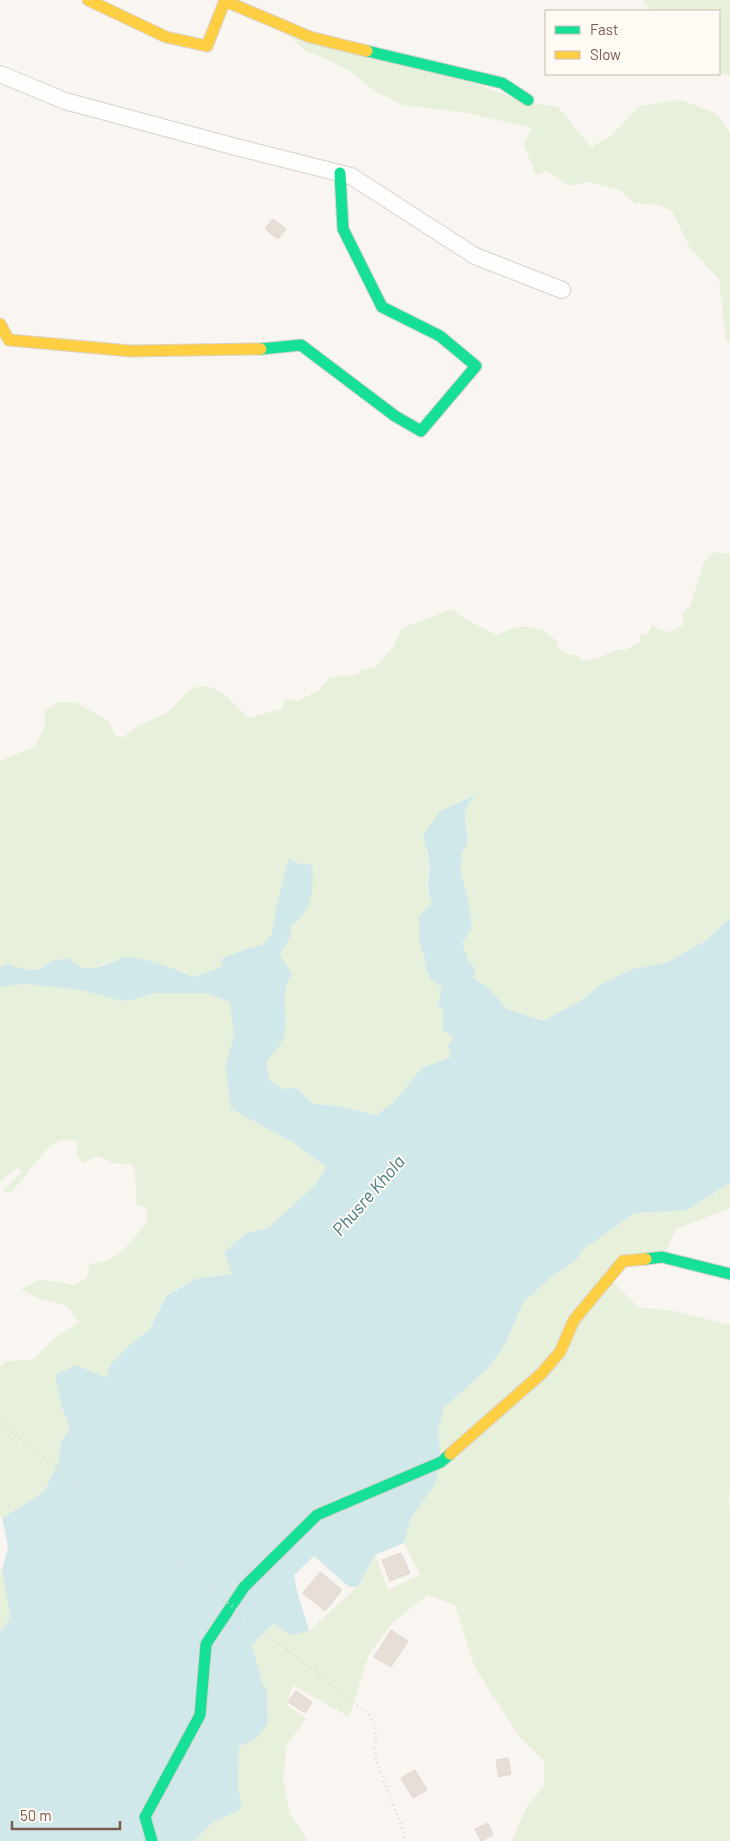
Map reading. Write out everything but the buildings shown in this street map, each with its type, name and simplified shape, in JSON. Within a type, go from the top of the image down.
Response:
[{"type":"street","points":[[88,0],[166,37],[207,46],[224,3],[232,4],[310,37],[502,83],[528,100]]},
{"type":"street","points":[[0,74],[65,101],[351,176],[475,256],[562,290]]},
{"type":"street","points":[[0,324],[9,340],[130,351],[248,350],[301,344],[395,416],[421,431],[476,366],[440,336],[382,307],[343,229],[340,173]]},
{"type":"street","points":[[152,1841],[145,1817],[200,1715],[206,1644],[244,1587],[310,1522],[317,1516],[441,1462],[541,1374],[560,1352],[574,1320],[623,1261],[662,1257],[730,1274]]},
{"type":"path","points":[[0,1423],[369,1714],[376,1730],[375,1754],[378,1766],[404,1832],[405,1841]]},
{"type":"green space","points":[[642,0],[730,0],[730,75],[720,73],[720,10],[650,10]]},
{"type":"green space","points":[[283,30],[448,73],[522,101],[558,107],[591,147],[612,135],[640,106],[681,100],[715,113],[730,132],[730,343],[726,340],[719,279],[690,248],[672,211],[659,205],[634,203],[620,190],[590,182],[569,186],[547,171],[536,175],[524,145],[531,128],[467,113],[403,105],[373,90],[353,73],[329,60],[304,50]]},
{"type":"green space","points":[[715,552],[730,554],[730,918],[705,941],[666,963],[633,969],[603,983],[580,1001],[543,1021],[507,1009],[489,988],[473,978],[476,969],[469,962],[462,943],[472,929],[469,905],[461,872],[462,852],[468,835],[465,811],[474,795],[425,850],[429,858],[427,890],[432,903],[419,942],[425,958],[426,970],[431,980],[442,988],[438,1003],[443,1012],[443,1030],[453,1037],[451,1057],[422,1069],[393,1103],[376,1115],[338,1106],[313,1104],[297,1088],[283,1089],[270,1081],[266,1062],[281,1043],[286,1024],[285,995],[289,978],[280,956],[290,937],[291,925],[312,865],[288,860],[272,934],[262,945],[222,959],[223,966],[194,977],[185,972],[126,957],[89,969],[51,961],[32,970],[24,970],[10,965],[0,967],[0,761],[34,747],[44,730],[45,710],[58,702],[77,703],[108,721],[115,735],[123,738],[138,726],[169,711],[185,694],[194,688],[203,686],[220,692],[249,718],[281,709],[285,700],[297,701],[318,691],[330,678],[358,674],[360,671],[376,667],[394,646],[402,628],[453,609],[465,619],[496,635],[519,627],[543,630],[558,642],[557,647],[570,655],[576,655],[584,661],[619,649],[625,650],[641,642],[640,634],[646,635],[651,628],[651,624],[660,630],[672,631],[684,624],[683,613],[690,606],[704,562]]},
{"type":"green space","points":[[27,984],[81,990],[122,1001],[137,999],[154,993],[205,993],[230,1002],[234,1036],[225,1065],[231,1109],[294,1143],[327,1167],[315,1185],[268,1228],[247,1233],[232,1274],[195,1279],[166,1295],[150,1329],[133,1342],[106,1378],[62,1408],[70,1428],[61,1441],[58,1463],[44,1492],[2,1518],[0,1516],[0,1366],[6,1361],[33,1360],[56,1337],[79,1322],[67,1306],[37,1298],[21,1289],[39,1280],[62,1282],[75,1286],[88,1276],[89,1264],[103,1262],[118,1254],[148,1221],[146,1208],[137,1205],[135,1172],[132,1164],[113,1163],[98,1156],[83,1163],[77,1155],[77,1141],[61,1140],[48,1148],[12,1192],[3,1192],[22,1170],[16,1168],[0,1182],[0,987]]},
{"type":"green space","points":[[730,1183],[730,1208],[676,1229],[666,1250],[603,1272],[639,1308],[675,1311],[730,1325],[730,1486],[728,1504],[730,1509],[730,1841],[512,1841],[527,1806],[544,1786],[544,1761],[520,1737],[475,1668],[455,1605],[428,1595],[393,1622],[369,1654],[349,1717],[293,1685],[286,1705],[306,1718],[287,1745],[283,1778],[290,1814],[308,1841],[194,1841],[213,1822],[242,1809],[238,1787],[239,1747],[257,1738],[267,1691],[262,1682],[252,1645],[273,1624],[292,1635],[309,1631],[357,1587],[375,1555],[388,1590],[420,1575],[404,1543],[411,1518],[435,1485],[441,1461],[438,1431],[444,1408],[488,1368],[505,1345],[523,1303],[550,1278],[576,1260],[584,1249],[635,1213],[687,1210]]},
{"type":"green space","points":[[0,1569],[2,1570],[10,1617],[0,1632]]},
{"type":"water","name":"Phusre Khola","points":[[475,795],[465,813],[468,838],[462,852],[461,872],[469,905],[472,929],[462,943],[469,962],[476,969],[473,978],[489,988],[507,1009],[543,1021],[580,1001],[603,983],[633,969],[666,963],[705,941],[730,918],[730,1183],[687,1210],[635,1213],[584,1249],[576,1260],[550,1278],[523,1303],[505,1345],[488,1368],[444,1408],[438,1431],[441,1461],[435,1485],[411,1518],[404,1543],[375,1555],[357,1587],[349,1587],[314,1556],[294,1575],[309,1631],[292,1635],[273,1624],[252,1645],[262,1682],[267,1691],[268,1723],[257,1738],[239,1747],[238,1787],[242,1809],[213,1822],[194,1841],[0,1841],[0,1632],[10,1617],[2,1570],[8,1547],[2,1518],[44,1492],[58,1463],[61,1441],[70,1428],[62,1408],[55,1375],[76,1365],[106,1378],[111,1364],[133,1342],[150,1329],[166,1296],[195,1279],[232,1274],[224,1252],[247,1233],[268,1228],[315,1185],[326,1167],[294,1143],[231,1109],[225,1065],[234,1036],[230,1002],[205,993],[154,993],[137,999],[122,1001],[81,990],[27,984],[0,987],[0,967],[9,964],[26,970],[39,969],[51,961],[68,958],[80,966],[90,969],[122,958],[132,957],[160,964],[194,977],[223,966],[221,959],[262,945],[272,934],[288,859],[312,865],[313,882],[308,907],[304,914],[291,925],[290,937],[280,955],[292,974],[286,991],[286,1026],[284,1035],[279,1046],[266,1062],[270,1081],[283,1089],[297,1088],[313,1104],[338,1106],[376,1115],[393,1103],[422,1068],[451,1057],[448,1046],[453,1037],[443,1030],[443,1012],[438,1003],[442,988],[431,980],[426,970],[425,958],[419,942],[419,916],[432,903],[428,885],[429,859],[423,836],[439,812]]},
{"type":"traffic: fast","points":[[367,51],[502,83],[528,100]]},
{"type":"traffic: fast","points":[[261,349],[301,345],[395,416],[421,431],[476,366],[440,336],[382,307],[343,229],[340,173]]},
{"type":"traffic: fast","points":[[646,1259],[662,1257],[730,1274]]},
{"type":"traffic: fast","points":[[152,1841],[145,1817],[200,1715],[206,1644],[244,1587],[317,1515],[441,1462],[450,1454]]},
{"type":"traffic: slow","points":[[88,0],[166,37],[207,46],[224,3],[232,4],[310,37],[367,51]]},
{"type":"traffic: slow","points":[[0,324],[9,340],[131,351],[261,349]]},
{"type":"traffic: slow","points":[[450,1454],[541,1374],[560,1352],[574,1320],[623,1261],[646,1259]]}]
